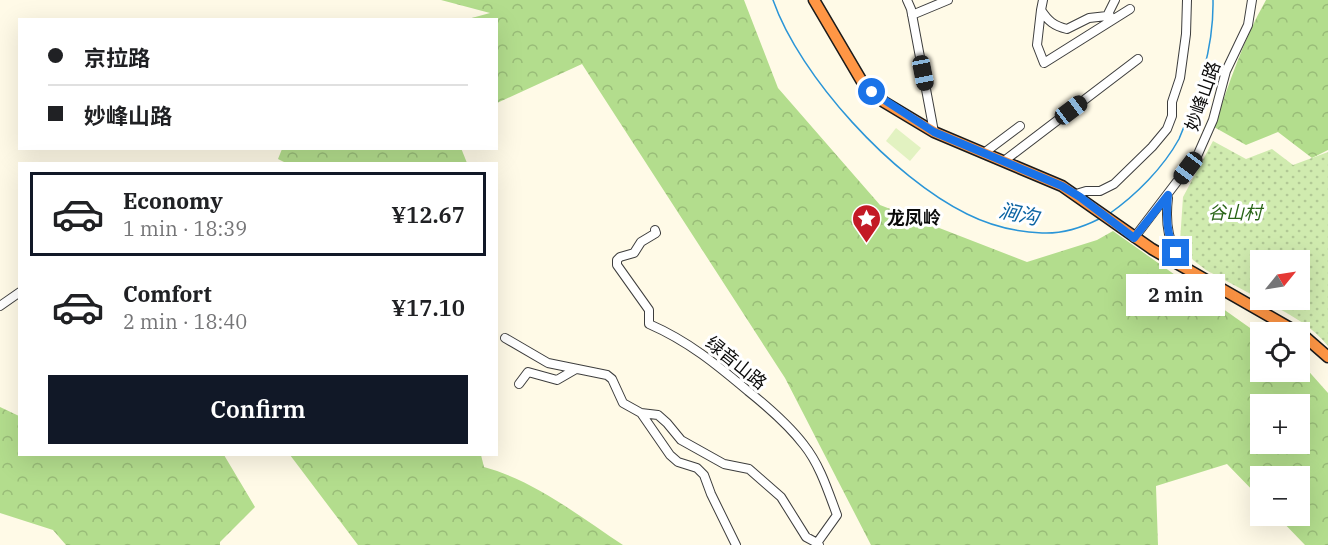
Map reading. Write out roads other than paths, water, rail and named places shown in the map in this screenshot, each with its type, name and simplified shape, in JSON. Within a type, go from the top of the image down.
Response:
[{"type":"highway","points":[[814,0],[864,85],[884,102],[934,132],[1046,178],[1076,194],[1132,236],[1304,336],[1328,357]]},
{"type":"street","points":[[907,0],[912,15],[934,132]]},
{"type":"street","points":[[912,15],[948,0]]},
{"type":"street","points":[[1043,0],[1037,45],[1044,63],[1130,9],[1135,0]]},
{"type":"street","points":[[1107,16],[1115,0]]},
{"type":"street","points":[[1076,194],[1100,191],[1114,184],[1167,129],[1172,116],[1172,102],[1180,78],[1186,34],[1187,0]]},
{"type":"street","name":"妙峰山路","points":[[1132,236],[1168,195],[1198,154],[1213,120],[1226,71],[1248,25],[1252,0]]},
{"type":"street","points":[[1041,9],[1048,21],[1067,30],[1089,18],[1107,16],[1130,9]]},
{"type":"street","points":[[1004,161],[1138,59]]},
{"type":"street","points":[[984,153],[1020,126]]},
{"type":"street","points":[[1168,195],[1166,219],[1168,235],[1187,269]]},
{"type":"street","name":"绿音山路","points":[[654,230],[656,233],[641,242],[634,253],[620,257],[617,265],[649,310],[649,324],[692,346],[706,356],[779,417],[805,446],[820,472],[837,515],[818,544]]},
{"type":"street","points":[[0,306],[18,293]]},
{"type":"street","points":[[505,338],[548,363],[608,375],[623,403],[641,413],[658,415],[668,423],[681,440],[724,464],[749,469],[781,497],[806,537],[818,544]]},
{"type":"street","points":[[519,384],[528,372],[557,380],[576,369]]},
{"type":"street","points":[[641,413],[670,455],[678,462],[697,468],[704,475],[736,545]]},
{"type":"waterway","name":"涧沟","points":[[773,0],[786,30],[804,61],[852,122],[880,151],[939,198],[976,218],[994,225],[1023,231],[1050,233],[1065,231],[1079,228],[1099,219]]},
{"type":"waterway","name":"涧沟","points":[[1109,214],[1148,180],[1179,139],[1204,71],[1211,36],[1213,0]]},
{"type":"place","name":"龙凤岭","points":[[866,244]]},
{"type":"park label","name":"谷山村","points":[[1235,213]]}]
